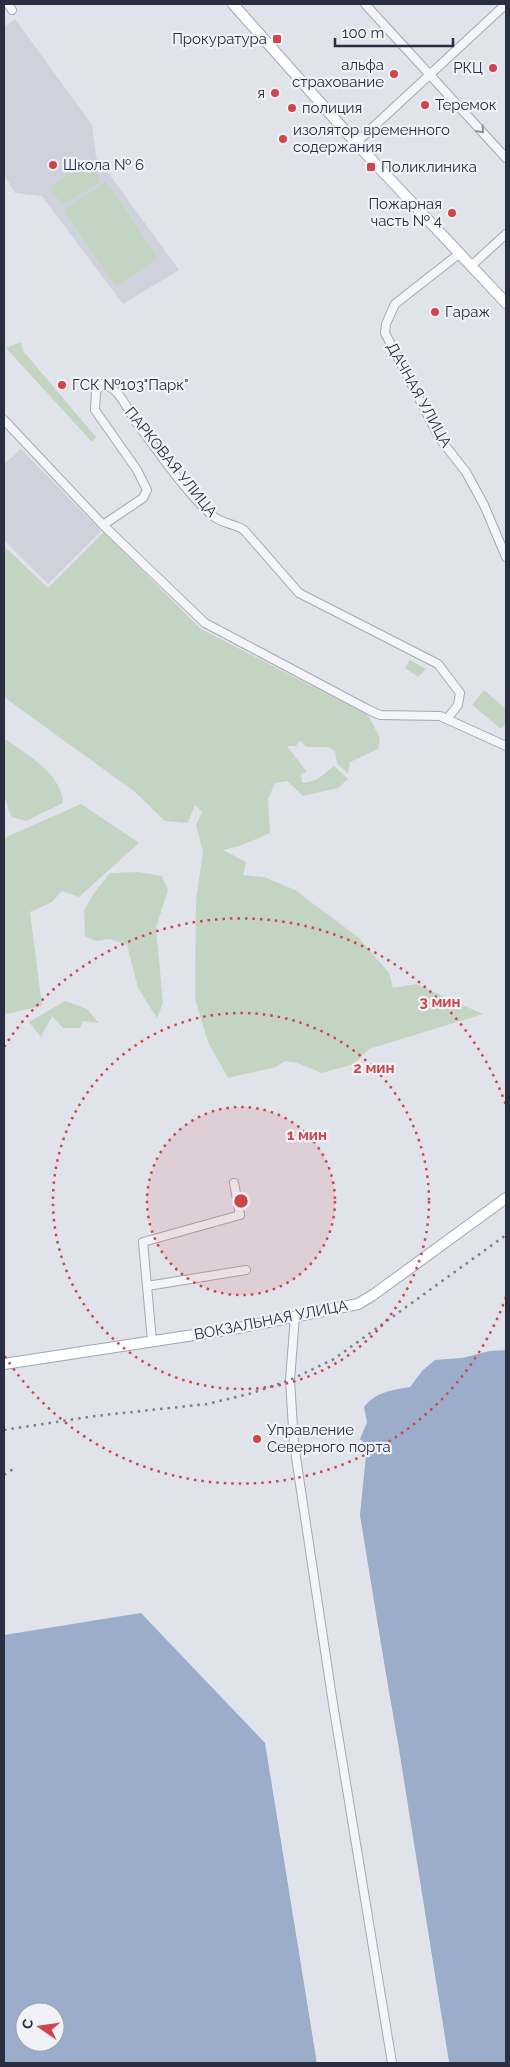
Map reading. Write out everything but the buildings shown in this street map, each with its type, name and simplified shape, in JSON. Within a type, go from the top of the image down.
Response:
[{"type":"main road","points":[[233,4],[356,143],[506,303]]},
{"type":"main road","name":"ВОКЗАЛЬНАЯ УЛИЦА","points":[[4,1364],[345,1308],[373,1295],[506,1198]]},
{"type":"street","points":[[365,4],[506,158]]},
{"type":"street","points":[[356,143],[506,4]]},
{"type":"street","points":[[471,266],[506,234]]},
{"type":"street","name":"ДАЧНАЯ УЛИЦА","points":[[460,253],[395,304],[385,333],[440,439],[466,472],[484,505],[506,557]]},
{"type":"street","name":"ПАРКОВАЯ УЛИЦА","points":[[103,525],[144,498],[147,490],[141,477],[95,410],[97,388],[101,384],[113,388],[154,446],[207,510],[220,521],[235,524],[244,530],[299,593],[438,664],[460,693],[458,705],[448,719]]},
{"type":"street","points":[[4,420],[103,525],[185,606],[205,623],[380,715],[440,716],[506,746]]},
{"type":"street","points":[[152,1341],[142,1242],[240,1215],[234,1183]]},
{"type":"street","points":[[147,1286],[246,1270]]},
{"type":"street","points":[[295,1316],[290,1380],[294,1444],[333,1704],[392,2063]]},
{"type":"shaded area","name":"Школа № 6","points":[[15,19],[92,125],[96,156],[179,270],[123,304],[42,196],[15,193],[4,175],[4,27]]},
{"type":"shaded area","points":[[21,449],[101,531],[48,584],[4,540],[4,464]]},
{"type":"green space","points":[[84,162],[89,163],[100,178],[99,183],[65,204],[61,203],[51,190],[52,185]]},
{"type":"green space","points":[[106,181],[158,258],[116,287],[63,210]]},
{"type":"green space","points":[[21,342],[23,351],[96,437],[92,442],[6,348]]},
{"type":"green space","points":[[104,532],[201,629],[368,715],[380,738],[378,749],[350,762],[348,774],[337,763],[335,751],[328,747],[306,747],[300,740],[296,746],[287,746],[307,772],[301,774],[302,783],[316,780],[334,766],[348,779],[338,788],[303,796],[287,781],[275,783],[268,799],[270,833],[240,846],[223,850],[246,862],[243,875],[264,877],[295,890],[358,937],[389,973],[393,988],[416,984],[483,1014],[369,1049],[354,1064],[322,1073],[297,1063],[285,1061],[276,1067],[228,1078],[208,1042],[195,999],[196,900],[203,852],[196,825],[202,812],[195,805],[188,823],[165,821],[135,792],[4,697],[4,546],[48,588]]},
{"type":"green space","points":[[410,660],[426,669],[418,677],[405,668]]},
{"type":"green space","points":[[484,690],[506,709],[506,723],[501,729],[472,705]]},
{"type":"green space","points":[[4,738],[50,773],[61,792],[63,803],[26,821],[11,817],[4,796]]},
{"type":"green space","points":[[81,804],[139,843],[79,897],[62,891],[52,902],[30,912],[42,1006],[6,1014],[4,1011],[4,838]]},
{"type":"green space","points":[[138,872],[162,876],[168,890],[156,928],[163,1003],[157,1018],[138,988],[127,945],[110,939],[96,941],[85,936],[84,911],[94,893],[110,873]]},
{"type":"green space","points":[[65,1001],[87,1009],[99,1023],[83,1021],[80,1028],[63,1028],[52,1016],[41,1037],[29,1022]]},
{"type":"water","points":[[506,1350],[506,2063],[449,2063],[360,1515],[367,1445],[360,1439],[367,1422],[364,1407],[374,1398],[385,1392],[410,1387],[422,1371],[435,1360],[462,1358],[490,1351]]},
{"type":"water","points":[[141,1613],[265,1743],[317,2063],[4,2063],[4,1635]]},
{"type":"pier","points":[[367,1446],[358,1514],[399,1749],[449,2063],[447,2063],[357,1515],[364,1447]]},
{"type":"pier","points":[[265,1739],[267,1743],[319,2063],[317,2063]]},
{"type":"railway","points":[[4,1430],[95,1416],[207,1404],[249,1394],[290,1380],[334,1359],[506,1235]]},
{"type":"railway","points":[[4,1475],[16,1467]]},
{"type":"place","name":"Прокуратура","points":[[277,39]]},
{"type":"place","name":"РКЦ","points":[[493,68]]},
{"type":"place","name":"альфа страхование","points":[[394,74]]},
{"type":"place","name":"я","points":[[275,93]]},
{"type":"place","name":"Теремок","points":[[425,105]]},
{"type":"place","name":"полиция","points":[[292,108]]},
{"type":"place","name":"изолятор временного содержания","points":[[283,139]]},
{"type":"place","name":"Школа № 6","points":[[53,165]]},
{"type":"place","name":"Поликлиника","points":[[371,167]]},
{"type":"place","name":"Пожарная часть № 4","points":[[452,213]]},
{"type":"place","name":"Гараж","points":[[435,312]]},
{"type":"place","name":"ГСК №103\"Парк\"","points":[[62,385]]},
{"type":"place","name":"Управление Северного порта","points":[[257,1439]]}]
